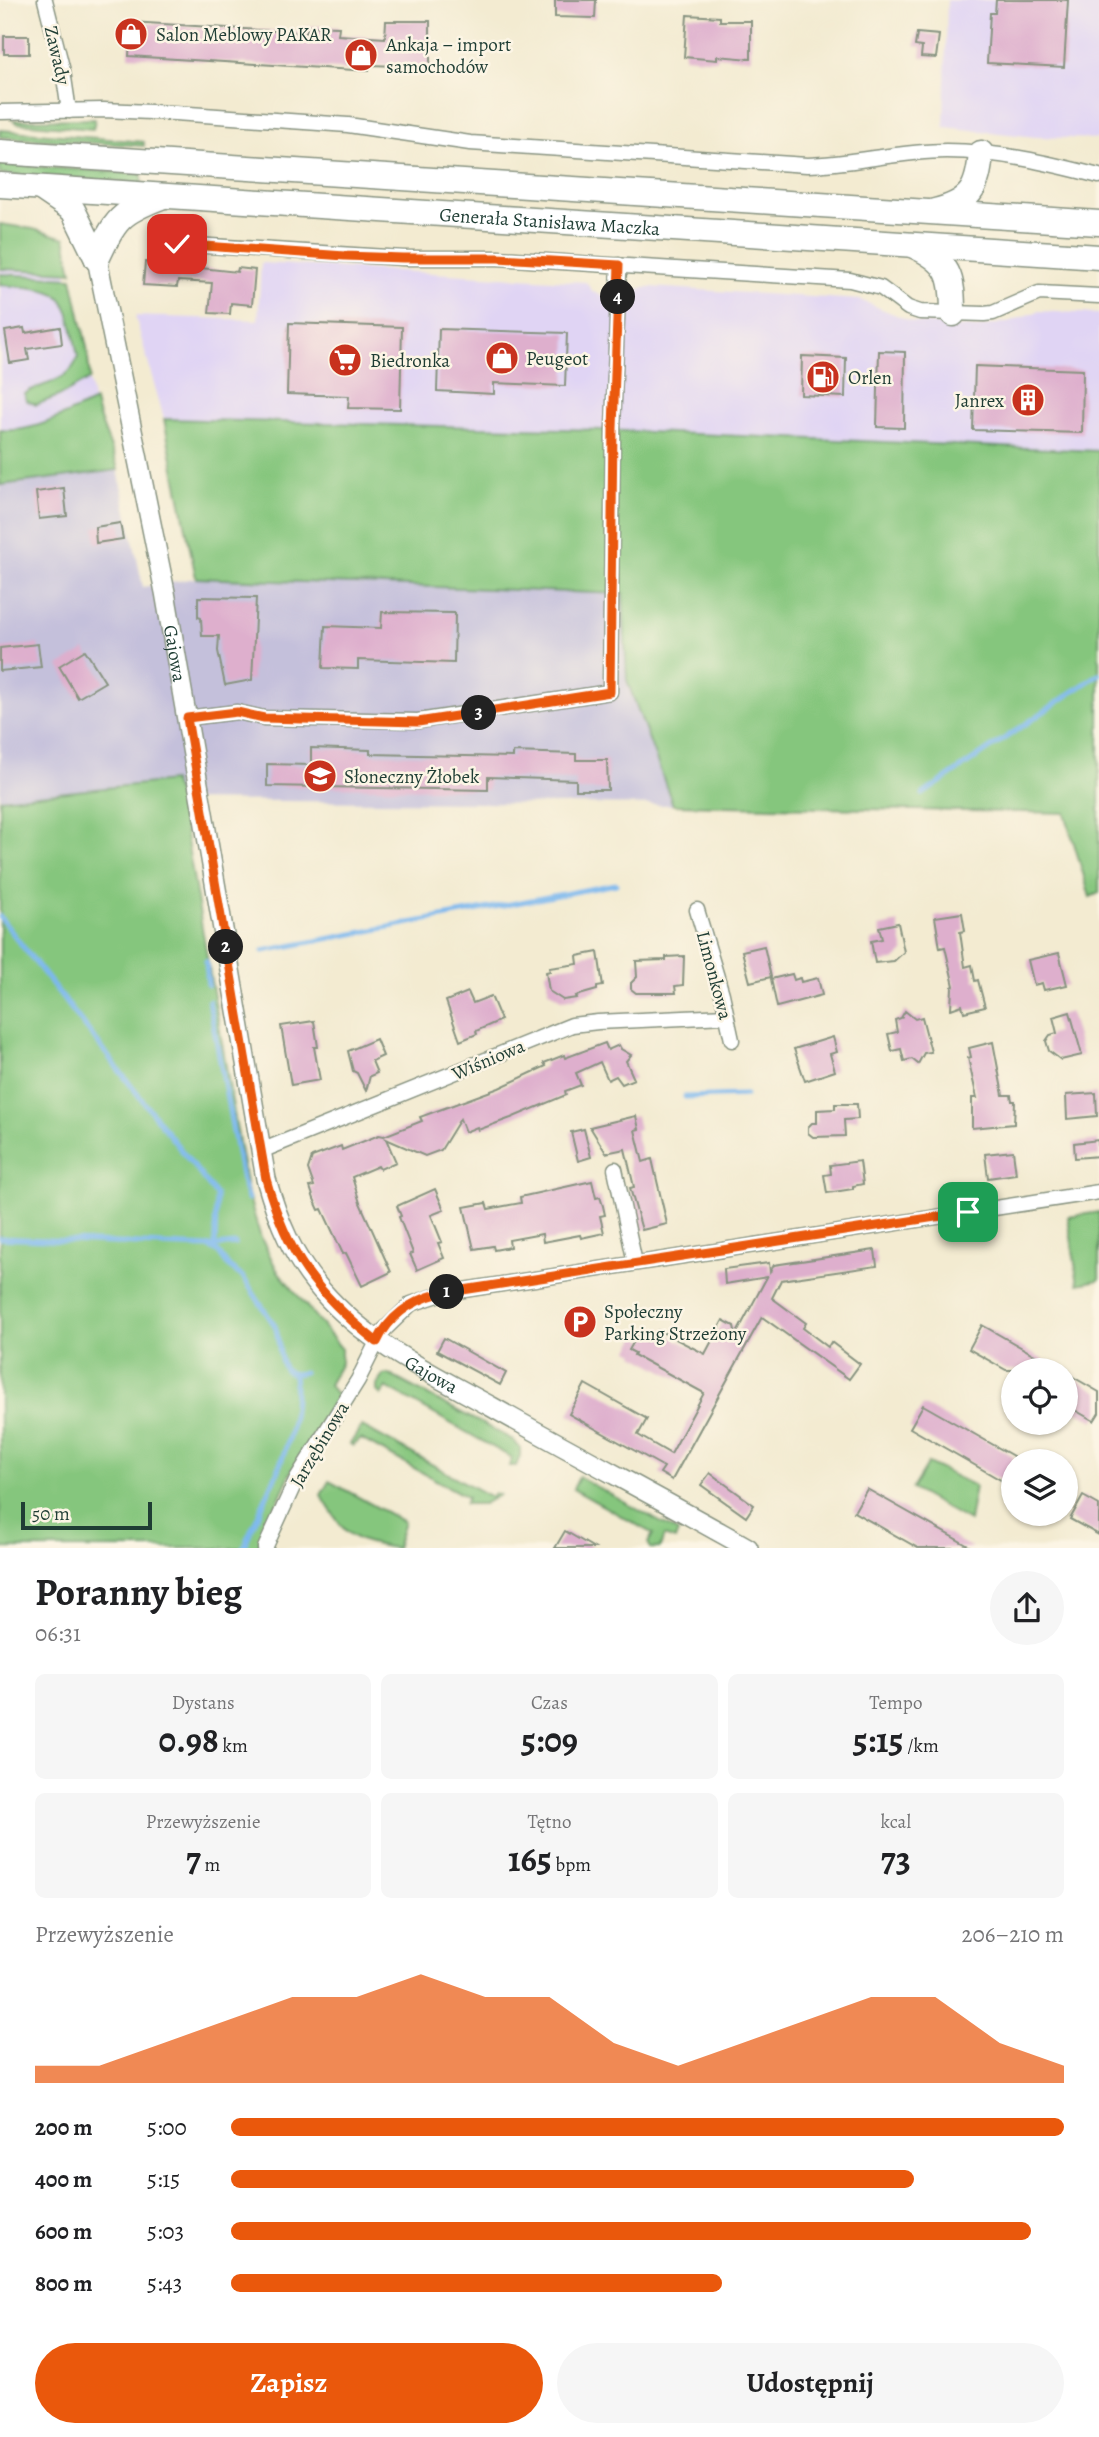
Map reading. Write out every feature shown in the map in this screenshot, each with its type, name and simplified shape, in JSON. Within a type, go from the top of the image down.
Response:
[{"type":"highway","name":"Generała Stanisława Maczka","points":[[0,152],[1099,223]]},
{"type":"highway","points":[[931,212],[960,201],[973,191],[980,164]]},
{"type":"highway","points":[[980,164],[984,192],[996,208],[1012,218]]},
{"type":"highway","name":"Generała Stanisława Maczka","points":[[0,185],[1099,257]]},
{"type":"highway","points":[[38,187],[73,210],[97,259]]},
{"type":"highway","points":[[97,259],[121,216],[133,207],[168,194]]},
{"type":"highway","points":[[911,244],[928,252],[940,262],[953,283],[953,314]]},
{"type":"highway","points":[[953,283],[967,265],[995,250]]},
{"type":"street","name":"Zawady","points":[[45,0],[63,71],[69,110]]},
{"type":"street","points":[[0,112],[69,110],[175,113],[348,125],[471,143],[807,165],[937,152],[980,164],[1033,159],[1099,176]]},
{"type":"street","points":[[178,234],[177,244],[345,256],[498,258],[849,280],[881,288],[908,308],[920,312],[993,313],[1038,293],[1099,296]]},
{"type":"street","name":"Gajowa","points":[[97,259],[148,503],[261,1151],[272,1199],[295,1256],[322,1292],[377,1342],[748,1548]]},
{"type":"street","points":[[187,718],[237,712],[264,718],[418,722],[610,692],[613,428],[619,265]]},
{"type":"street","name":"Limonkowa","points":[[697,910],[732,1040]]},
{"type":"street","name":"Wiśniowa","points":[[261,1151],[572,1025],[598,1021],[726,1016]]},
{"type":"street","points":[[615,1169],[635,1263]]},
{"type":"street","name":"Jarzębinowa","points":[[265,1548],[297,1478],[354,1387],[382,1332],[411,1304],[428,1297],[635,1263],[1099,1192]]},
{"type":"shaded area","points":[[947,0],[1099,0],[1099,139],[1036,137],[944,127]]},
{"type":"shaded area","points":[[0,244],[62,250],[108,471],[0,485]]},
{"type":"shaded area","points":[[261,263],[586,282],[593,292],[603,296],[650,287],[860,300],[913,322],[977,328],[1011,321],[1039,311],[1099,314],[1099,451],[602,430],[164,419],[135,316],[258,320]]},
{"type":"shaded area","points":[[118,470],[143,587],[196,578],[623,594],[627,680],[673,805],[180,800],[171,781],[0,799],[0,485]]},
{"type":"green space","points":[[95,119],[93,129],[17,123],[13,120]]},
{"type":"green space","points":[[0,130],[144,142],[144,146],[0,137]]},
{"type":"green space","points":[[0,164],[142,174],[142,183],[0,174]]},
{"type":"green space","points":[[0,224],[65,238],[72,272],[0,269]]},
{"type":"green space","points":[[0,274],[72,278],[87,348],[90,379],[36,405],[26,400],[25,394],[29,391],[70,371],[78,357],[74,335],[66,307],[60,298],[40,289],[0,285]]},
{"type":"green space","points":[[95,401],[118,470],[0,485],[0,430],[37,426]]},
{"type":"green space","points":[[164,419],[602,430],[1099,451],[1099,893],[1090,897],[1065,813],[673,805],[627,680],[623,594],[196,578]]},
{"type":"green space","points":[[172,781],[180,800],[248,1194],[261,1238],[277,1270],[341,1348],[341,1363],[329,1385],[337,1396],[291,1472],[257,1548],[0,1548],[0,799]]},
{"type":"green space","points":[[1099,1212],[1099,1280],[1078,1284],[1068,1217]]},
{"type":"green space","points":[[388,1374],[513,1440],[520,1448],[516,1466],[509,1466],[512,1458],[386,1387],[381,1395],[377,1391],[377,1385],[383,1375]]},
{"type":"green space","points":[[362,1426],[491,1497],[494,1493],[499,1495],[483,1504],[465,1504],[467,1497],[361,1439],[353,1446],[350,1444]]},
{"type":"green space","points":[[928,1463],[975,1486],[969,1521],[912,1489]]},
{"type":"green space","points":[[579,1477],[678,1532],[675,1540],[664,1536],[660,1548],[651,1548],[648,1543],[653,1534],[573,1489]]},
{"type":"green space","points":[[329,1481],[404,1522],[396,1548],[357,1539],[343,1528],[321,1495]]},
{"type":"building","points":[[555,0],[596,0],[595,18],[555,17]]},
{"type":"building","points":[[996,0],[1068,0],[1064,67],[987,63],[990,13],[995,13]]},
{"type":"building","points":[[687,15],[720,17],[720,21],[751,21],[751,59],[684,57]]},
{"type":"building","points":[[386,21],[430,21],[430,67],[369,65],[369,71],[129,56],[131,22],[307,33],[307,26],[339,27],[338,35],[385,38]]},
{"type":"building","points":[[917,33],[939,35],[936,58],[921,57],[922,47],[915,46]]},
{"type":"building","points":[[4,36],[29,36],[29,54],[4,54]]},
{"type":"building","points":[[145,262],[237,272],[238,268],[255,270],[252,305],[231,303],[230,314],[209,313],[212,283],[178,281],[177,287],[143,285]]},
{"type":"building","name":"Biedronka","points":[[289,323],[402,327],[400,409],[348,408],[349,396],[287,394]]},
{"type":"building","points":[[60,327],[62,344],[27,349],[29,360],[10,363],[5,331],[24,328],[25,333]]},
{"type":"building","name":"Peugeot","points":[[439,329],[567,333],[565,386],[494,383],[494,394],[437,391]]},
{"type":"building","points":[[879,351],[905,352],[904,428],[877,427]]},
{"type":"building","name":"Orlen","points":[[802,356],[846,358],[845,397],[801,395]]},
{"type":"building","name":"Janrex","points":[[975,366],[1083,370],[1082,433],[973,430]]},
{"type":"building","points":[[64,488],[67,516],[39,519],[36,492]]},
{"type":"building","points":[[120,523],[123,539],[96,543],[95,527]]},
{"type":"building","points":[[198,597],[256,598],[252,680],[225,685],[218,651],[219,636],[202,636]]},
{"type":"building","points":[[382,612],[455,613],[454,663],[358,660],[358,669],[323,668],[325,626],[381,628]]},
{"type":"building","points":[[38,644],[41,667],[0,671],[0,648]]},
{"type":"building","points":[[85,650],[105,682],[78,698],[59,666]]},
{"type":"building","points":[[311,748],[370,750],[370,754],[513,757],[513,752],[576,754],[576,760],[607,760],[608,790],[576,790],[576,780],[488,777],[488,790],[267,786],[267,764],[311,765]]},
{"type":"building","points":[[962,913],[965,931],[960,932],[965,967],[972,965],[985,1007],[964,1012],[962,1005],[951,1009],[954,986],[945,947],[940,948],[935,917]]},
{"type":"building","points":[[898,923],[904,952],[894,961],[875,963],[871,941],[882,939],[879,927]]},
{"type":"building","points":[[764,946],[771,977],[750,982],[742,951]]},
{"type":"building","points":[[598,952],[603,986],[576,996],[577,998],[563,1000],[549,991],[546,972],[550,971],[549,968],[578,964],[577,956]]},
{"type":"building","points":[[1059,953],[1067,985],[1044,990],[1042,983],[1034,985],[1028,960]]},
{"type":"building","points":[[684,956],[683,985],[675,986],[676,993],[636,993],[631,989],[631,983],[637,977],[636,961],[666,960],[666,957]]},
{"type":"building","points":[[792,974],[794,980],[800,978],[801,982],[818,978],[822,995],[777,1007],[771,979]]},
{"type":"building","points":[[468,992],[473,1003],[491,996],[501,1020],[460,1041],[446,1001]]},
{"type":"building","points":[[905,1011],[915,1019],[922,1017],[931,1052],[924,1053],[918,1064],[912,1059],[904,1061],[901,1049],[892,1051],[888,1034],[897,1032],[895,1020],[901,1018]]},
{"type":"building","points":[[1070,1012],[1082,1055],[1061,1060],[1049,1051],[1046,1041],[1050,1035],[1057,1033],[1053,1017]]},
{"type":"building","points":[[314,1021],[318,1047],[314,1047],[320,1080],[291,1085],[281,1026]]},
{"type":"building","points":[[833,1037],[837,1052],[830,1054],[835,1071],[805,1081],[794,1049]]},
{"type":"building","points":[[376,1039],[383,1056],[372,1061],[377,1073],[370,1076],[366,1091],[357,1073],[353,1071],[348,1051]]},
{"type":"building","points":[[993,1042],[1003,1095],[1011,1095],[1012,1101],[1015,1101],[1014,1124],[972,1128],[972,1098],[977,1098],[968,1058],[971,1057],[969,1048]]},
{"type":"building","points":[[605,1043],[608,1050],[619,1045],[631,1055],[626,1061],[634,1079],[622,1084],[616,1076],[608,1080],[600,1062],[576,1073],[581,1085],[565,1091],[566,1095],[511,1118],[465,1132],[460,1119],[441,1150],[425,1156],[386,1139],[396,1162],[352,1177],[360,1203],[391,1272],[362,1286],[346,1253],[343,1254],[322,1209],[319,1210],[314,1199],[310,1187],[314,1186],[308,1169],[312,1157],[341,1146],[342,1150],[379,1135],[384,1136],[422,1121],[420,1117],[499,1088],[546,1066],[544,1063]]},
{"type":"building","points":[[1096,1093],[1097,1116],[1067,1119],[1066,1095]]},
{"type":"building","points":[[835,1104],[857,1104],[858,1119],[844,1120],[845,1136],[813,1137],[808,1133],[808,1127],[817,1123],[817,1110],[835,1109]]},
{"type":"building","points":[[636,1116],[639,1129],[635,1130],[643,1162],[652,1159],[667,1224],[642,1230],[630,1188],[634,1187],[625,1149],[606,1153],[590,1127]]},
{"type":"building","points":[[584,1129],[591,1157],[578,1161],[571,1132]]},
{"type":"building","points":[[1098,1140],[1099,1156],[1075,1158],[1074,1143]]},
{"type":"building","points":[[1013,1151],[1016,1174],[988,1178],[985,1154]]},
{"type":"building","points":[[860,1161],[863,1184],[853,1186],[853,1189],[827,1193],[824,1175],[831,1174],[830,1165]]},
{"type":"building","points":[[592,1181],[596,1198],[600,1197],[603,1206],[605,1215],[600,1216],[604,1233],[543,1242],[542,1234],[509,1240],[510,1247],[494,1250],[493,1246],[474,1249],[464,1207],[486,1203],[488,1209],[521,1203],[520,1197]]},
{"type":"building","points":[[435,1189],[444,1210],[431,1215],[442,1242],[438,1243],[444,1258],[417,1270],[397,1206]]},
{"type":"building","points":[[875,1250],[877,1266],[781,1280],[772,1298],[806,1323],[803,1328],[828,1347],[831,1342],[860,1364],[849,1379],[762,1317],[672,1480],[660,1473],[664,1467],[569,1414],[585,1384],[647,1419],[638,1435],[671,1454],[704,1393],[634,1355],[635,1353],[629,1350],[637,1336],[645,1341],[650,1331],[655,1334],[658,1330],[705,1354],[723,1320],[734,1326],[736,1335],[767,1277],[725,1284],[724,1269],[769,1263],[770,1272],[774,1265]]},
{"type":"building","points":[[982,1325],[1040,1358],[1001,1358],[1001,1367],[969,1349]]},
{"type":"building","points":[[444,1338],[506,1373],[500,1385],[437,1351]]},
{"type":"building","points":[[1078,1380],[1099,1392],[1099,1413],[1094,1421],[1078,1412]]},
{"type":"building","points":[[923,1405],[1001,1449],[1001,1480],[910,1428]]},
{"type":"building","points":[[710,1473],[754,1505],[746,1517],[701,1485]]},
{"type":"building","points":[[867,1489],[972,1548],[918,1548],[854,1512]]},
{"type":"building","points":[[1083,1496],[1099,1505],[1099,1535],[1078,1523],[1078,1505]]},
{"type":"building","points":[[565,1531],[594,1548],[555,1548]]},
{"type":"waterway","points":[[923,794],[1099,674]]},
{"type":"waterway","points":[[263,951],[616,884]]},
{"type":"waterway","points":[[0,917],[216,1195],[215,1247]]},
{"type":"waterway","points":[[206,961],[208,985]]},
{"type":"waterway","points":[[209,1001],[242,1180],[248,1199]]},
{"type":"waterway","points":[[685,1097],[746,1095]]},
{"type":"waterway","points":[[0,1238],[208,1247],[235,1244]]},
{"type":"waterway","points":[[209,1247],[218,1252],[229,1267],[243,1277],[275,1326],[283,1366],[294,1374],[304,1372]]},
{"type":"waterway","points":[[243,1548],[288,1442],[295,1398],[294,1375]]},
{"type":"place","name":"Salon Meblowy PAKAR","points":[[131,34]]},
{"type":"place","name":"Ankaja – import samochodów","points":[[361,55]]},
{"type":"place","name":"Peugeot","points":[[502,358]]},
{"type":"place","name":"Biedronka","points":[[345,360]]},
{"type":"place","name":"Orlen","points":[[823,377]]},
{"type":"place","name":"Janrex","points":[[1028,400]]},
{"type":"place","name":"Słoneczny Żłobek","points":[[320,776]]},
{"type":"place","name":"Społeczny Parking Strzeżony","points":[[580,1322]]},
{"type":"route","points":[[177,244],[345,256],[498,258],[619,265],[613,428],[610,692],[418,722],[264,718],[237,712],[187,718],[266,1179],[288,1242],[322,1292],[377,1342],[390,1322],[411,1304],[437,1294],[968,1212]]}]
